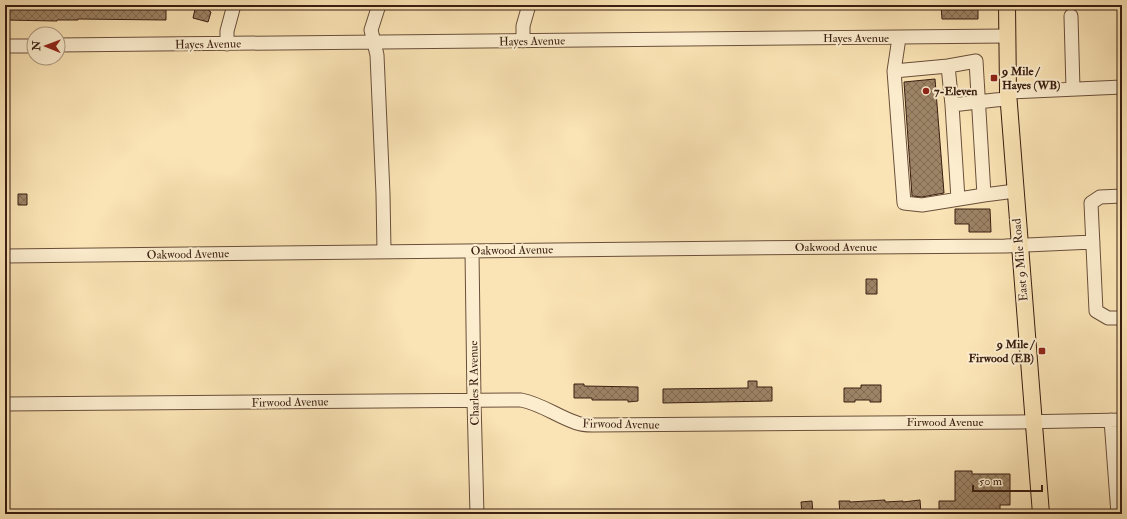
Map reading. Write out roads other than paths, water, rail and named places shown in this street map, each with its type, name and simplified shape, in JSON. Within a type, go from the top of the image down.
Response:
[{"type":"main road","name":"East 9 Mile Road","points":[[1007,5],[1008,96],[1041,514]]},
{"type":"street","points":[[227,44],[227,32],[234,5]]},
{"type":"street","points":[[379,5],[372,30],[377,55],[380,108],[384,251]]},
{"type":"street","points":[[523,41],[523,26],[529,5]]},
{"type":"street","points":[[1071,16],[1073,89]]},
{"type":"street","name":"Hayes Avenue","points":[[66,45],[1007,36]]},
{"type":"street","points":[[899,38],[894,71],[904,203],[922,205],[984,195],[1015,192]]},
{"type":"street","points":[[5,46],[26,46]]},
{"type":"street","points":[[894,71],[948,66],[976,61],[984,195]]},
{"type":"street","points":[[948,66],[958,199]]},
{"type":"street","points":[[952,105],[1008,96],[1073,89],[1122,87]]},
{"type":"street","points":[[1122,196],[1100,197],[1092,203],[1096,312],[1108,318],[1122,318]]},
{"type":"street","name":"Oakwood Avenue","points":[[5,256],[997,246],[1093,242]]},
{"type":"street","name":"Charles R Avenue","points":[[472,251],[477,514]]},
{"type":"street","name":"Firwood Avenue","points":[[5,404],[521,400],[529,401],[542,406],[579,424],[593,425],[1116,420]]},
{"type":"street","points":[[1116,420],[1118,514]]},
{"type":"place","name":"9 Mile / Hayes (WB)","points":[[994,78]]},
{"type":"place","name":"7-Eleven","points":[[926,91]]},
{"type":"place","name":"9 Mile / Firwood (EB)","points":[[1042,351]]}]
